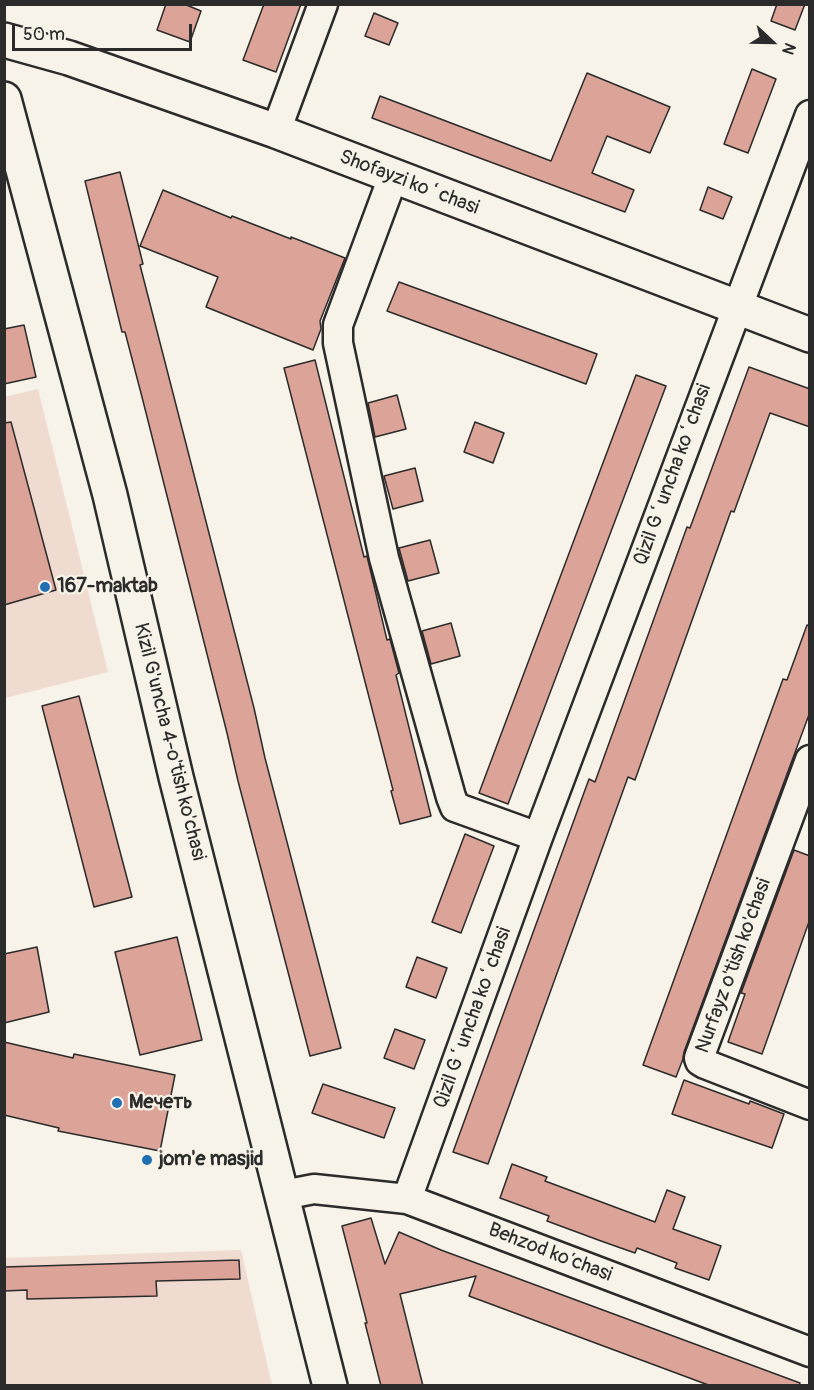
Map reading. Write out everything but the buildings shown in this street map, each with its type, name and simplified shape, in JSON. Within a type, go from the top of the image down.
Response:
[{"type":"street","points":[[276,131],[323,4]]},
{"type":"street","name":"Shofayzi koʻchasi","points":[[4,40],[69,58],[276,131],[810,335]]},
{"type":"street","name":"Kizil G'uncha 4-o'tish ko'chasi","points":[[4,99],[110,495],[176,777],[330,1386]]},
{"type":"street","name":"Qizil Gʻuncha koʻchasi","points":[[407,1199],[538,837],[810,115]]},
{"type":"street","points":[[393,177],[338,325],[338,343],[381,547],[455,807],[538,837]]},
{"type":"street","name":"Nurfayz o'tish ko'chasi","points":[[810,760],[699,1058],[705,1064],[810,1105]]},
{"type":"street","name":"Behzod ko‘chasi","points":[[283,1195],[314,1189],[407,1199],[810,1352]]},
{"type":"shaded area","name":"167-maktab","points":[[38,389],[108,672],[5,698],[4,397]]},
{"type":"shaded area","points":[[241,1250],[272,1385],[5,1385],[4,1258]]},
{"type":"place","name":"167-maktab","points":[[45,587]]},
{"type":"place","name":"Мечеть","points":[[117,1103]]},
{"type":"place","name":"jom'e masjid","points":[[147,1160]]}]
